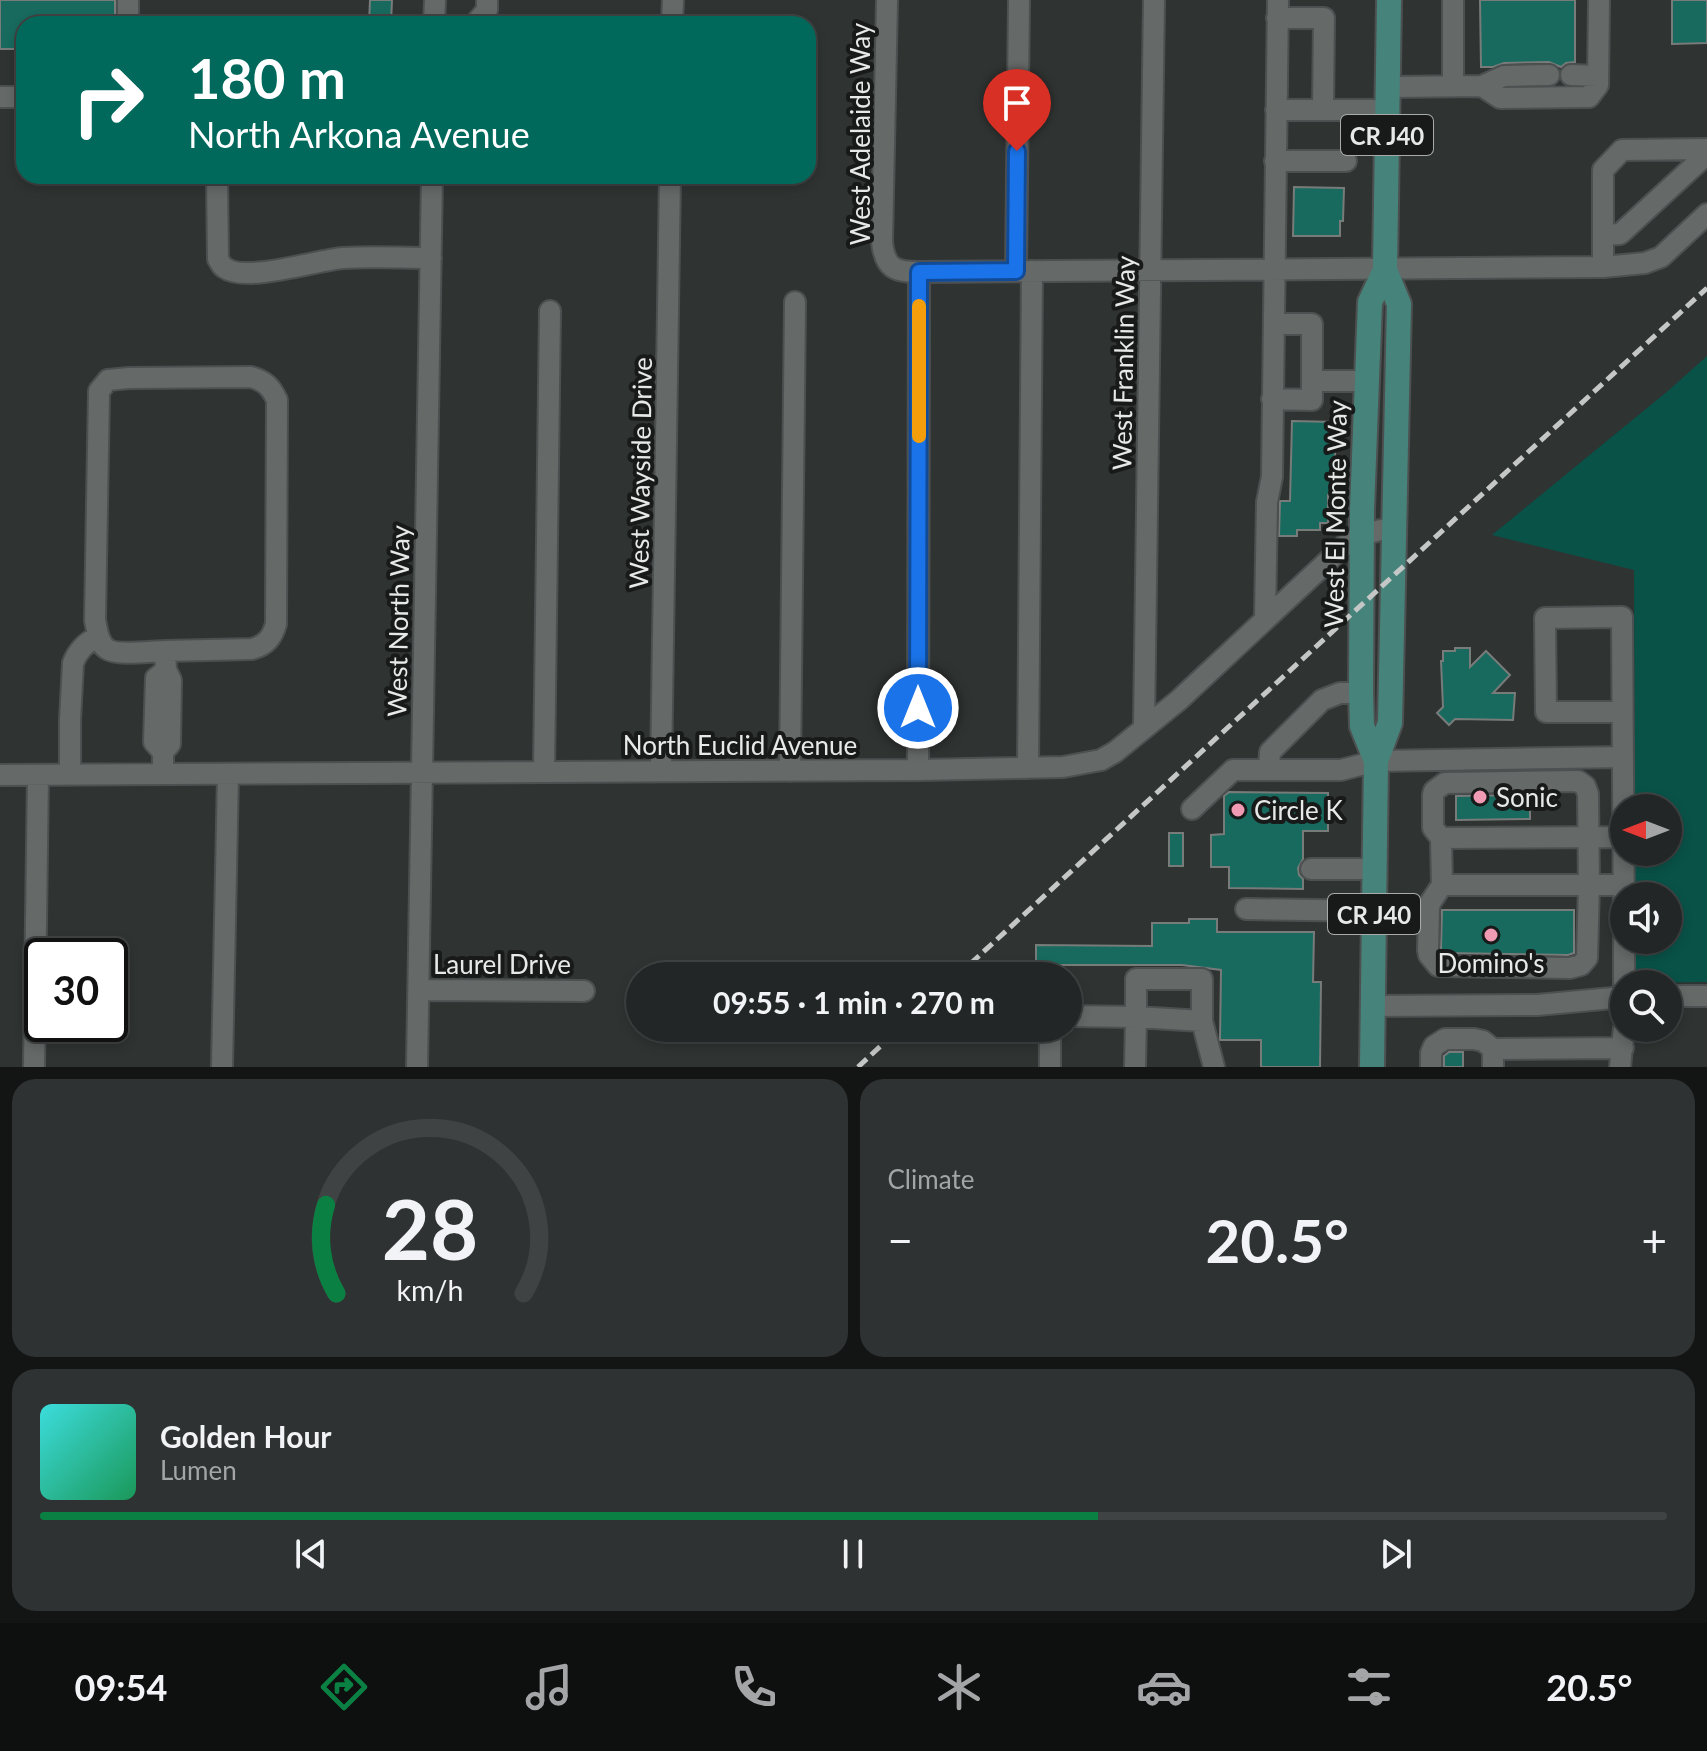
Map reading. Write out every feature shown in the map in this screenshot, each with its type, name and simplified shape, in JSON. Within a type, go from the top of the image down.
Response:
[{"type":"main road","name":"West El Monte Way","points":[[1372,1067],[1376,761],[1390,723],[1399,304],[1385,270],[1389,0]]},
{"type":"main road","name":"West El Monte Way","points":[[1376,761],[1362,726],[1361,535],[1370,302],[1385,270]]},
{"type":"street","name":"West Adelaide Way","points":[[887,0],[882,242],[884,257],[890,266],[901,272],[919,272]]},
{"type":"street","points":[[1019,0],[1028,768]]},
{"type":"street","name":"West Franklin Way","points":[[1144,727],[1154,0]]},
{"type":"street","points":[[1453,0],[1453,86]]},
{"type":"street","points":[[1482,86],[1500,98],[1589,97],[1598,85],[1599,0]]},
{"type":"street","points":[[1265,618],[1267,502],[1272,477],[1278,9],[1324,18],[1323,110]]},
{"type":"street","points":[[1276,110],[1323,110],[1453,86],[1482,86],[1504,76],[1549,75]]},
{"type":"street","points":[[1571,75],[1598,76]]},
{"type":"street","points":[[1603,267],[1603,170],[1622,150],[1707,152]]},
{"type":"street","points":[[1603,235],[1620,234],[1707,152]]},
{"type":"street","points":[[1275,161],[1346,161]]},
{"type":"street","points":[[217,184],[218,259],[227,270],[270,272],[351,258],[431,258]]},
{"type":"street","name":"West North Way","points":[[417,1067],[432,184]]},
{"type":"street","name":"West Wayside Drive","points":[[661,771],[670,184]]},
{"type":"street","points":[[918,770],[919,272],[1603,267],[1645,263],[1661,257],[1707,214]]},
{"type":"street","points":[[790,771],[795,302]]},
{"type":"street","points":[[544,772],[550,311]]},
{"type":"street","points":[[1272,399],[1312,400],[1312,324],[1274,324]]},
{"type":"street","points":[[251,377],[263,381],[277,400],[276,624],[272,637],[261,646],[165,661],[115,652],[105,648],[98,636],[95,620],[99,391],[108,380],[129,378],[251,377]]},
{"type":"street","points":[[1312,381],[1367,381]]},
{"type":"street","name":"North Euclid Avenue","points":[[0,775],[1063,767],[1101,760],[1115,752],[1179,700],[1344,546],[1361,535],[1395,528]]},
{"type":"street","points":[[1622,712],[1546,712],[1545,618],[1622,617],[1623,794]]},
{"type":"street","points":[[70,775],[73,663],[87,642],[98,636]]},
{"type":"street","points":[[163,774],[163,752],[170,744],[171,680],[165,661]]},
{"type":"street","points":[[1269,770],[1270,752],[1322,700],[1340,693],[1361,693]]},
{"type":"street","points":[[1192,809],[1233,770],[1341,770],[1376,761],[1623,757]]},
{"type":"street","points":[[222,1067],[228,774]]},
{"type":"street","points":[[34,1067],[38,775]]},
{"type":"street","points":[[1578,781],[1588,790],[1589,837],[1589,953],[1581,965],[1570,968],[1438,966],[1429,955],[1430,903],[1442,885],[1441,838],[1432,822],[1433,795],[1442,785],[1578,781]]},
{"type":"street","points":[[1441,838],[1610,837]]},
{"type":"street","points":[[1311,869],[1375,869]]},
{"type":"street","points":[[1442,885],[1610,885]]},
{"type":"street","points":[[1246,909],[1374,911]]},
{"type":"street","points":[[1135,1067],[1136,979],[1202,979],[1202,1021],[1214,1067]]},
{"type":"street","name":"Laurel Drive","points":[[419,990],[584,991]]},
{"type":"street","points":[[1682,996],[1707,996]]},
{"type":"street","points":[[1372,1006],[1537,1005],[1610,998]]},
{"type":"street","points":[[1082,1016],[1202,1021]]},
{"type":"street","points":[[1431,1067],[1434,1046],[1445,1039],[1483,1041],[1493,1058],[1577,1058],[1622,1048]]},
{"type":"street","points":[[1050,1042],[1050,1067]]},
{"type":"green space","points":[[1707,356],[1707,982],[1682,982],[1682,970],[1636,970],[1636,954],[1682,954],[1682,882],[1635,882],[1635,866],[1682,866],[1682,794],[1635,794],[1634,570],[1492,535]]},
{"type":"building","points":[[0,0],[115,0],[115,16],[16,16],[16,49],[0,49]]},
{"type":"building","points":[[370,0],[392,0],[391,16],[369,16]]},
{"type":"building","points":[[1480,0],[1575,0],[1575,62],[1561,67],[1549,62],[1481,67]]},
{"type":"building","points":[[1672,0],[1707,0],[1707,43],[1672,44]]},
{"type":"building","points":[[1294,187],[1344,188],[1340,236],[1293,236]]},
{"type":"building","points":[[1292,421],[1336,422],[1334,495],[1328,495],[1328,523],[1320,523],[1320,530],[1297,530],[1297,536],[1279,536],[1280,501],[1290,501]]},
{"type":"building","points":[[1455,648],[1470,648],[1470,667],[1486,651],[1510,675],[1493,693],[1515,693],[1513,720],[1455,719],[1449,725],[1437,713],[1443,707],[1443,651],[1455,651]]},
{"type":"building","points":[[1229,792],[1328,793],[1328,831],[1303,831],[1303,859],[1298,868],[1303,889],[1229,888],[1229,867],[1211,867],[1211,835],[1224,834],[1224,796]]},
{"type":"building","points":[[1530,795],[1530,819],[1456,820],[1456,796]]},
{"type":"building","points":[[1169,833],[1183,833],[1183,866],[1169,866]]},
{"type":"building","points":[[1442,910],[1574,910],[1574,953],[1444,953],[1441,949]]},
{"type":"building","points":[[1189,919],[1217,919],[1217,932],[1314,932],[1313,982],[1321,982],[1320,1067],[1261,1067],[1261,1040],[1220,1040],[1221,970],[1182,965],[1036,962],[1036,945],[1152,946],[1152,923],[1189,923]]},
{"type":"building","points":[[1449,1052],[1463,1052],[1463,1067],[1444,1067],[1444,1056]]},
{"type":"railway","points":[[972,962],[1707,288]]},
{"type":"railway","points":[[858,1067],[885,1042]]},
{"type":"slow traffic","points":[[919,306],[919,436]]},
{"type":"place","name":"Sonic","points":[[1480,797]]},
{"type":"place","name":"Circle K","points":[[1238,810]]},
{"type":"place","name":"Domino's","points":[[1491,935]]},
{"type":"route","points":[[918,708],[919,272],[1016,271],[1017,151]]}]
